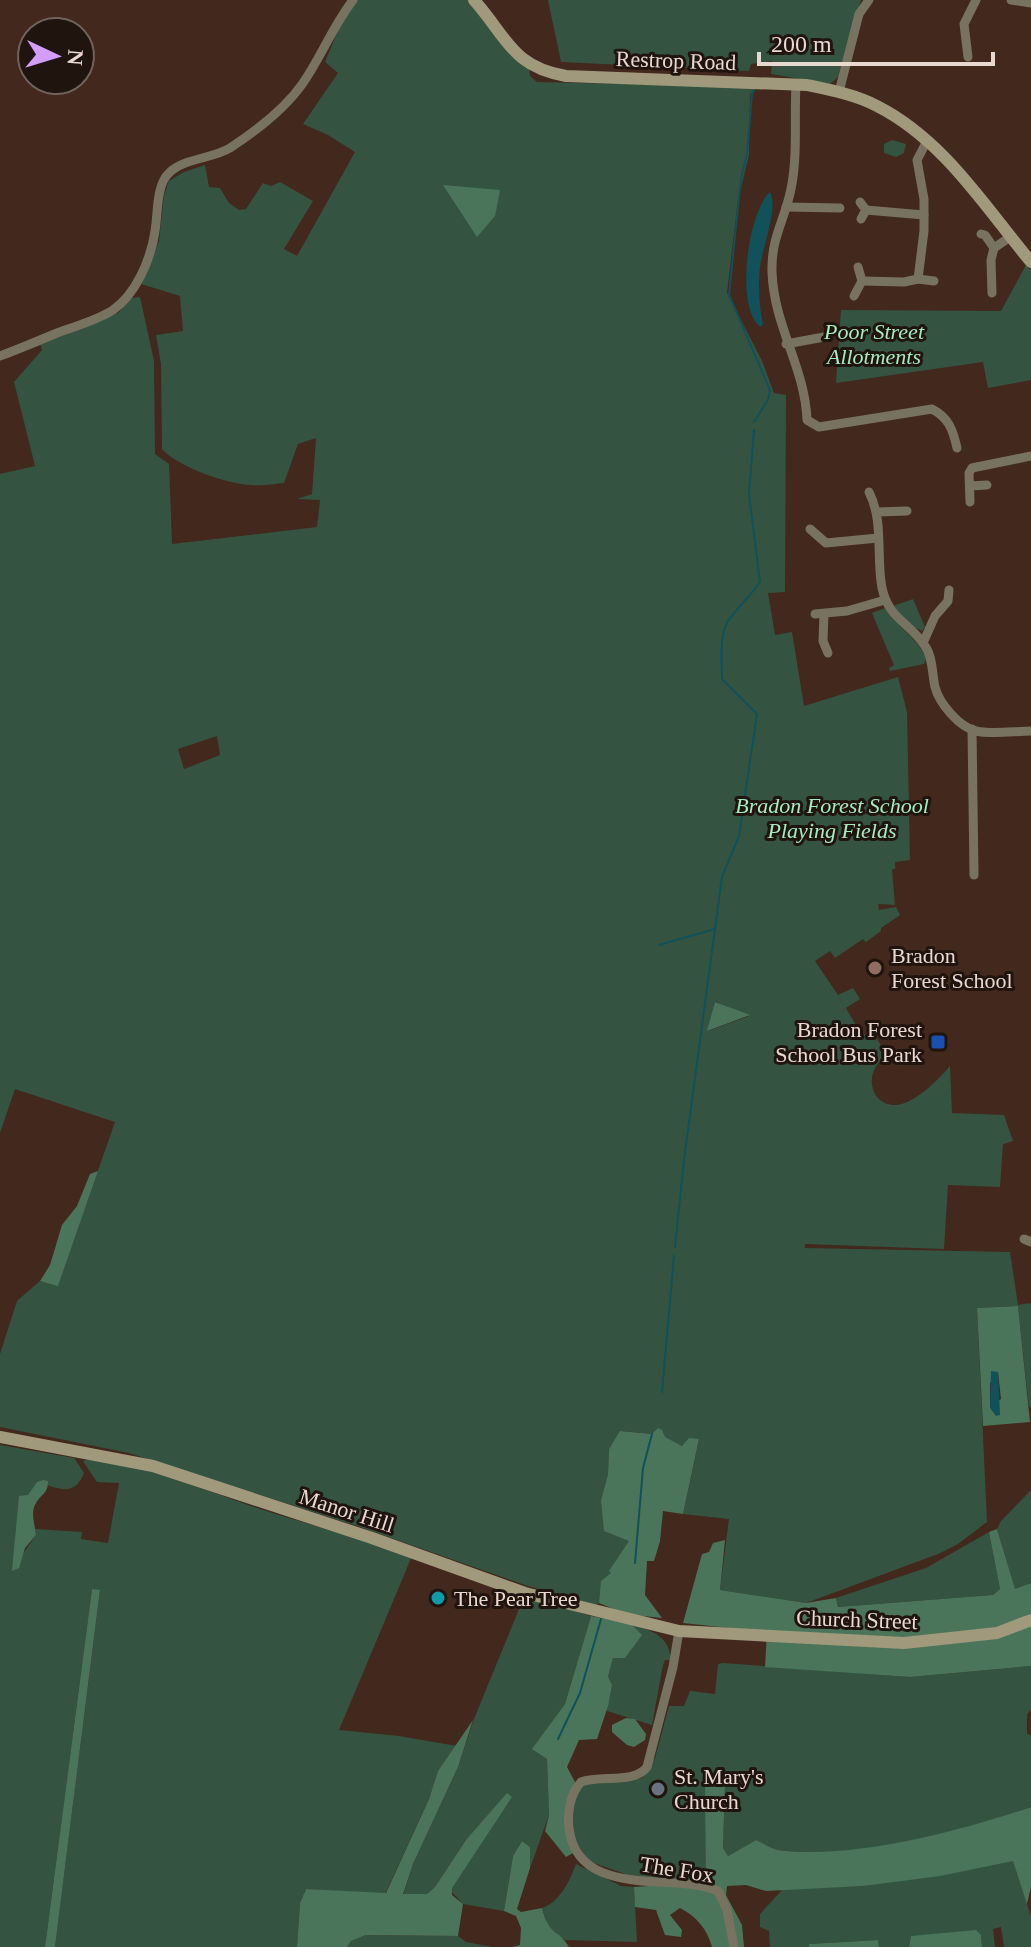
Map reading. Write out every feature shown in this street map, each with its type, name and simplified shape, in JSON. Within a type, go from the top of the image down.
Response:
[{"type":"street","points":[[0,356],[94,320],[117,307],[136,283],[148,258],[167,174],[229,148],[282,107],[301,85],[353,0]]},
{"type":"street","name":"Restrop Road","points":[[474,0],[518,56],[540,70],[566,76],[796,85],[839,92],[878,106],[927,141],[952,164],[1031,262]]},
{"type":"street","points":[[839,92],[859,14],[869,0]]},
{"type":"street","points":[[964,51],[964,24],[976,0]]},
{"type":"street","points":[[1011,0],[1031,3]]},
{"type":"street","points":[[796,85],[794,171],[786,207],[775,234],[772,270],[779,323],[802,382],[807,420],[813,426],[860,423],[932,409],[942,414],[951,425],[957,448]]},
{"type":"street","points":[[918,279],[924,237],[924,199],[917,160],[927,141]]},
{"type":"street","points":[[786,207],[840,208]]},
{"type":"street","points":[[862,210],[924,215]]},
{"type":"street","points":[[981,234],[994,248],[992,293]]},
{"type":"street","points":[[994,248],[1010,237]]},
{"type":"street","points":[[854,296],[862,281],[858,267]]},
{"type":"street","points":[[862,281],[934,281]]},
{"type":"street","points":[[786,344],[824,337]]},
{"type":"street","points":[[970,502],[969,471],[973,467],[1031,456]]},
{"type":"street","points":[[970,486],[987,485]]},
{"type":"street","points":[[869,492],[877,512],[880,574],[885,600],[898,620],[923,643],[938,695],[948,709],[972,729],[1031,731]]},
{"type":"street","points":[[877,512],[907,510]]},
{"type":"street","points":[[810,529],[826,543],[878,538]]},
{"type":"street","points":[[923,643],[935,616],[948,601],[949,590]]},
{"type":"street","points":[[828,653],[823,641],[820,614],[885,600]]},
{"type":"street","points":[[972,729],[974,875]]},
{"type":"street","name":"Manor Hill","points":[[0,1437],[153,1466],[386,1543],[525,1593],[679,1631]]},
{"type":"street","name":"Church Street","points":[[679,1631],[904,1643],[997,1633],[1031,1620]]},
{"type":"street","name":"The Fox","points":[[679,1631],[673,1667],[647,1767],[638,1775],[581,1782],[571,1800],[570,1830],[579,1855],[586,1863],[601,1870],[634,1881],[702,1886],[718,1891],[727,1910],[734,1947]]},
{"type":"green space","name":"Bradon Forest School Playing Fields","points":[[356,0],[469,0],[537,82],[757,87],[750,94],[749,155],[738,199],[727,293],[762,361],[774,393],[786,395],[785,592],[768,593],[775,635],[792,632],[804,706],[898,677],[907,712],[910,860],[895,862],[895,869],[892,869],[895,905],[878,904],[879,910],[896,907],[900,915],[866,942],[863,939],[835,958],[830,951],[815,961],[838,995],[853,988],[860,999],[846,1008],[862,1036],[872,1030],[887,1056],[879,1062],[872,1078],[872,1086],[880,1099],[886,1104],[895,1105],[910,1101],[950,1066],[952,1113],[1004,1115],[1013,1141],[1003,1144],[1000,1187],[948,1185],[944,1249],[805,1244],[805,1248],[1010,1252],[1018,1305],[1031,1303],[1029,1407],[1018,1306],[977,1308],[987,1522],[958,1544],[938,1554],[806,1603],[720,1590],[729,1519],[683,1514],[699,1440],[683,1446],[652,1434],[621,1431],[609,1449],[608,1474],[601,1500],[630,1541],[596,1605],[528,1586],[360,1527],[129,1453],[0,1427],[0,1354],[17,1301],[40,1281],[58,1285],[115,1122],[15,1089],[0,1133],[0,474],[35,466],[14,382],[42,350],[40,344],[118,313],[132,298],[140,297],[154,361],[155,454],[169,464],[172,544],[317,527],[320,500],[297,499],[312,494],[316,438],[298,444],[284,483],[263,485],[217,478],[179,462],[162,449],[161,364],[156,335],[183,331],[180,296],[141,284],[159,241],[164,195],[169,181],[205,165],[209,187],[220,188],[229,203],[239,210],[246,209],[263,183],[271,186],[280,182],[313,201],[284,249],[297,256],[355,152],[303,124],[338,73],[325,62],[341,23]],"holes":[[[217,736],[220,755],[184,769],[178,749]],[[716,1002],[749,1016],[708,1031]]]},
{"type":"green space","points":[[548,0],[861,0],[838,77],[830,84],[771,74],[772,61],[751,64],[749,71],[561,62]]},
{"type":"green space","points":[[892,140],[906,144],[904,153],[896,157],[884,153],[884,144]]},
{"type":"green space","points":[[443,185],[500,190],[495,216],[477,237]]},
{"type":"green space","name":"Poor Street Allotments","points":[[1026,265],[1031,270],[1031,380],[988,388],[983,362],[836,383],[841,310],[1001,311]]},
{"type":"green space","points":[[913,599],[925,627],[922,631],[910,625],[893,606]]},
{"type":"green space","points":[[885,608],[922,651],[926,658],[924,664],[890,671],[889,668],[894,665],[872,613]]},
{"type":"green space","points":[[715,1002],[750,1015],[707,1031]]},
{"type":"green space","points":[[98,1171],[58,1286],[40,1281],[50,1265],[62,1225],[77,1206],[90,1174]]},
{"type":"green space","points":[[1018,1306],[1030,1422],[983,1426],[977,1308]],"holes":[[[998,1372],[1001,1399],[990,1408],[990,1383]]]},
{"type":"green space","points":[[658,1428],[665,1437],[682,1446],[689,1438],[699,1439],[683,1514],[663,1511],[654,1561],[647,1561],[645,1595],[662,1618],[625,1614],[599,1603],[601,1581],[611,1573],[609,1571],[629,1541],[604,1531],[601,1500],[608,1474],[609,1449],[620,1431],[652,1434]]},
{"type":"green space","points":[[0,1445],[74,1458],[84,1473],[80,1481],[69,1489],[37,1482],[20,1558],[36,1535],[35,1529],[82,1532],[81,1539],[108,1543],[119,1483],[97,1482],[83,1461],[98,1460],[142,1468],[412,1556],[339,1730],[457,1746],[438,1771],[429,1799],[385,1894],[306,1889],[300,1903],[297,1947],[55,1947],[100,1591],[92,1589],[45,1947],[0,1947]]},
{"type":"green space","points":[[48,1481],[47,1489],[33,1510],[36,1535],[25,1548],[19,1568],[12,1571],[19,1496],[28,1495],[37,1482]]},
{"type":"green space","points":[[1031,1490],[1031,1583],[1015,1590],[997,1529]]},
{"type":"green space","points":[[997,1529],[1015,1589],[1031,1583],[1031,1666],[910,1677],[765,1667],[767,1632],[683,1623],[702,1554],[709,1552],[713,1543],[725,1540],[720,1590],[806,1603],[836,1598],[838,1607],[993,1595],[1000,1589],[989,1532]]},
{"type":"green space","points":[[989,1532],[1000,1589],[993,1595],[838,1607],[836,1598],[926,1568]]},
{"type":"green space","points":[[92,1589],[100,1590],[55,1947],[45,1947]]},
{"type":"green space","points":[[524,1597],[591,1616],[565,1704],[533,1749],[547,1759],[549,1815],[530,1868],[530,1847],[522,1841],[513,1856],[504,1911],[463,1904],[451,1891],[466,1840],[427,1894],[403,1895],[413,1864],[458,1767],[474,1719]]},
{"type":"green space","points":[[591,1616],[631,1624],[642,1635],[625,1658],[613,1658],[608,1677],[612,1685],[608,1706],[597,1739],[579,1740],[567,1767],[575,1782],[571,1793],[575,1852],[566,1857],[545,1831],[549,1815],[547,1759],[532,1749],[565,1704]]},
{"type":"green space","points":[[631,1624],[658,1635],[670,1652],[671,1660],[665,1660],[663,1665],[652,1725],[607,1711],[608,1677],[613,1658]]},
{"type":"green space","points":[[718,1664],[910,1677],[1031,1666],[1031,1709],[1027,1715],[1027,1734],[1031,1735],[1031,1807],[906,1842],[808,1852],[775,1849],[756,1840],[728,1856],[723,1848],[725,1785],[706,1783],[706,1882],[634,1877],[588,1861],[574,1838],[572,1813],[579,1788],[594,1780],[642,1778],[655,1758],[669,1706],[684,1706],[690,1691],[715,1694]]},
{"type":"green space","points":[[626,1718],[635,1719],[646,1734],[645,1740],[634,1747],[612,1732],[612,1725]]},
{"type":"green space","points":[[473,1720],[458,1767],[413,1864],[403,1894],[427,1894],[435,1887],[466,1840],[507,1793],[512,1797],[452,1888],[452,1895],[463,1904],[458,1936],[366,1935],[351,1941],[347,1947],[297,1947],[300,1903],[306,1889],[386,1893],[429,1799],[438,1771]]},
{"type":"green space","points":[[705,1783],[725,1785],[723,1848],[728,1856],[756,1840],[775,1849],[807,1852],[872,1847],[940,1834],[1031,1807],[1031,1887],[1027,1904],[1013,1861],[940,1876],[863,1886],[766,1891],[746,1885],[727,1886],[726,1895],[742,1925],[744,1947],[712,1947],[700,1924],[680,1908],[670,1915],[682,1930],[681,1937],[665,1935],[656,1910],[635,1907],[634,1887],[706,1882]]},
{"type":"green space","points":[[522,1841],[530,1847],[530,1868],[517,1909],[521,1912],[542,1908],[551,1929],[569,1947],[512,1947],[520,1945],[521,1928],[516,1916],[504,1911],[513,1856]]},
{"type":"green space","points":[[1014,1860],[1031,1917],[1031,1947],[1004,1947],[1001,1927],[993,1929],[995,1947],[982,1947],[981,1935],[911,1936],[909,1947],[879,1947],[878,1940],[809,1944],[809,1947],[770,1947],[769,1931],[760,1927],[760,1914],[783,1889],[863,1886]]},
{"type":"green space","points":[[576,1864],[621,1886],[634,1887],[637,1942],[565,1940],[550,1931],[542,1908],[559,1896]]},
{"type":"green space","points":[[976,1930],[981,1935],[982,1947],[909,1947],[911,1936]]},
{"type":"green space","points":[[366,1935],[458,1936],[466,1942],[492,1947],[347,1947],[351,1941]]},
{"type":"green space","points":[[878,1940],[879,1947],[809,1947],[809,1944]]},
{"type":"water","points":[[770,192],[773,207],[759,274],[761,327],[753,317],[748,301],[747,260],[756,219]]},
{"type":"water","points":[[991,1371],[998,1372],[1000,1415],[996,1416],[990,1408]]},
{"type":"waterway","points":[[754,422],[768,400],[770,390],[729,295],[741,178],[755,88]]},
{"type":"waterway","points":[[715,929],[722,877],[739,836],[757,714],[722,679],[721,655],[727,623],[760,582],[749,494],[754,430]]},
{"type":"waterway","points":[[659,945],[715,929],[675,1247]]},
{"type":"waterway","points":[[662,1392],[674,1256]]},
{"type":"waterway","points":[[635,1563],[643,1468],[652,1434]]},
{"type":"waterway","points":[[558,1739],[580,1693],[601,1619]]},
{"type":"place","name":"Bradon Forest School","points":[[875,968]]},
{"type":"place","name":"Bradon Forest School Bus Park","points":[[938,1042]]},
{"type":"place","name":"The Pear Tree","points":[[438,1598]]},
{"type":"place","name":"St. Mary's Church","points":[[658,1789]]}]
